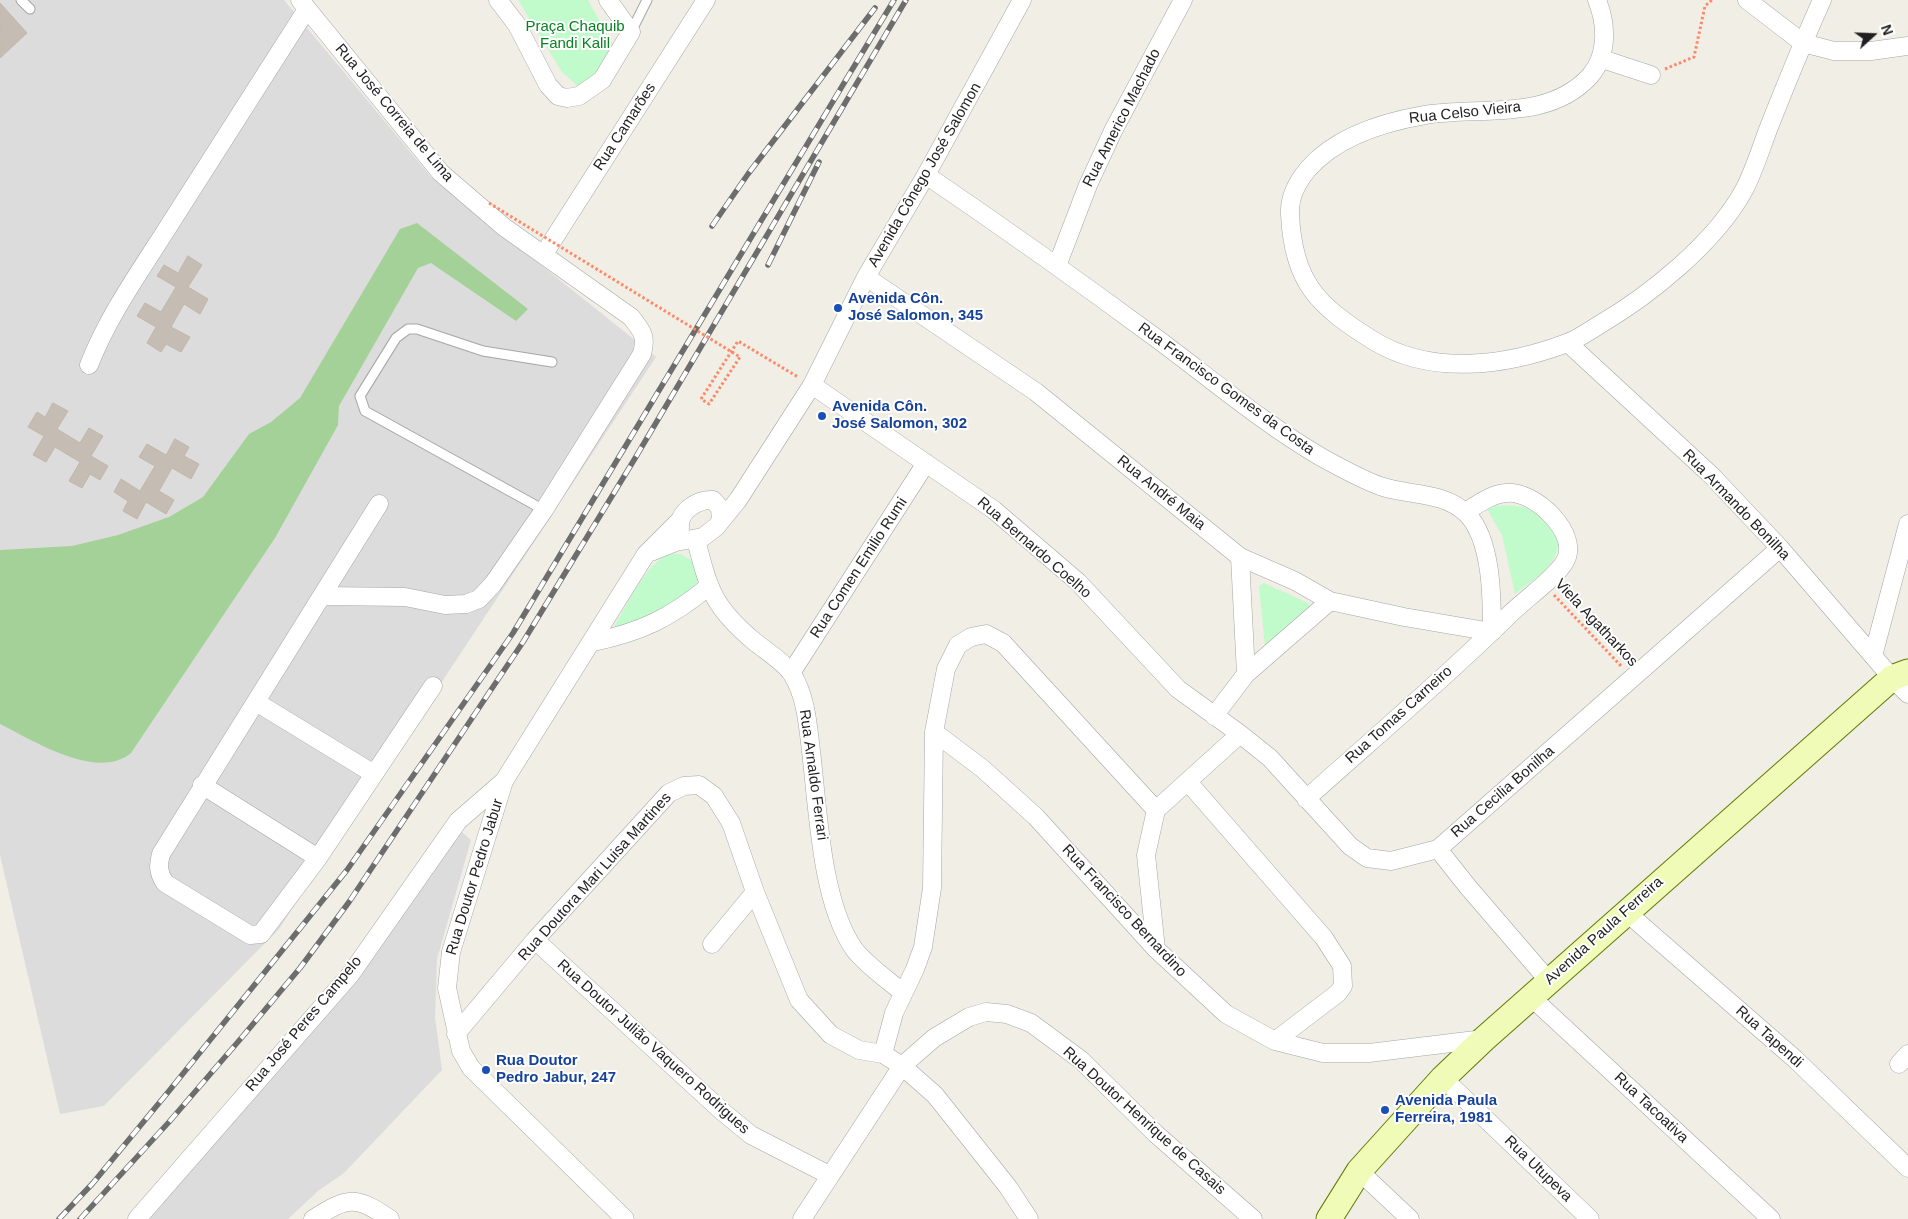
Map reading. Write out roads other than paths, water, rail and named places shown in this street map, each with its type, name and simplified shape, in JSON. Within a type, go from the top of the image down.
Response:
[{"type":"main road","name":"Avenida Paula Ferreira","points":[[1329,1219],[1359,1171],[1443,1078],[1484,1039],[1625,911],[1903,681]]},
{"type":"street","points":[[498,0],[517,25],[548,84],[558,96],[567,98],[579,96],[602,80],[631,32],[608,0]]},
{"type":"street","name":"Rua Camarões","points":[[544,254],[706,0]]},
{"type":"street","name":"Avenida Cônego José Salomon","points":[[721,521],[812,385],[866,278],[926,176],[1022,0]]},
{"type":"street","name":"Rua Americo Machado","points":[[1057,266],[1088,185],[1113,131],[1183,0]]},
{"type":"street","points":[[1597,0],[1602,11],[1604,38],[1602,59],[1651,75]]},
{"type":"street","points":[[1747,0],[1803,43],[1834,51],[1871,52],[1908,46]]},
{"type":"street","name":"Rua Celso Vieira","points":[[1602,59],[1577,90],[1550,102],[1514,109],[1427,114],[1386,123],[1342,142],[1316,160],[1297,182],[1290,210],[1294,255],[1305,282],[1340,319],[1389,350],[1443,364],[1495,362],[1568,343],[1620,312],[1670,276],[1711,235],[1743,191],[1822,0]]},
{"type":"street","points":[[89,365],[99,339],[116,309],[303,4]]},
{"type":"street","name":"Rua José Correia de Lima","points":[[303,4],[440,173],[504,227],[631,317],[641,330],[645,341],[642,354],[544,510],[494,584],[479,599],[466,604],[445,605],[406,598],[323,596]]},
{"type":"street","name":"Rua Francisco Gomes da Costa","points":[[926,176],[1057,266],[1263,419],[1322,458],[1380,486],[1435,497],[1451,503],[1465,512]]},
{"type":"street","name":"Rua André Maia","points":[[866,278],[1036,392],[1240,557],[1295,582],[1330,601],[1404,617],[1492,632]]},
{"type":"street","name":"Rua Armando Bonilha","points":[[1568,343],[1711,475],[1780,548],[1873,656],[1903,681]]},
{"type":"street","name":"Rua Bernardo Coelho","points":[[812,385],[994,510],[1078,582],[1178,689],[1214,716]]},
{"type":"street","name":"Rua Comen Emilio Rumi","points":[[792,673],[926,464]]},
{"type":"street","name":"Avenida Cônego José Salomon","points":[[713,500],[750,479]]},
{"type":"street","name":"Rua Tomas Carneiro","points":[[1306,799],[1492,632],[1564,564],[1568,546],[1562,529],[1552,515],[1534,500],[1520,494],[1506,492],[1486,499],[1465,512]]},
{"type":"street","points":[[646,554],[664,545],[693,540],[712,532],[721,521],[720,508],[713,500],[698,503],[686,511],[681,519],[682,534],[693,540],[708,587],[718,606],[742,632],[792,673]]},
{"type":"street","points":[[379,504],[323,596],[202,785],[161,854],[158,865],[160,876],[171,888],[250,935],[257,936],[267,929],[318,858],[433,686]]},
{"type":"street","points":[[1465,512],[1474,523],[1487,561],[1492,632]]},
{"type":"street","name":"Rua Doutor Pedro Jabur","points":[[625,1219],[471,1068],[461,1051],[447,988],[451,952],[504,781],[593,642],[646,554],[681,519]]},
{"type":"street","points":[[1873,656],[1908,524]]},
{"type":"street","name":"Rua Cecilia Bonilha","points":[[1214,716],[1270,758],[1350,846],[1368,858],[1391,861],[1438,849],[1780,548]]},
{"type":"street","points":[[1240,557],[1246,674]]},
{"type":"street","points":[[593,642],[644,629],[689,602],[708,587]]},
{"type":"street","points":[[1214,716],[1246,674],[1330,601]]},
{"type":"street","points":[[883,1054],[894,1013],[902,992],[915,969],[923,947],[932,888],[934,732],[946,669],[958,645],[971,637],[986,634],[1003,643],[1156,810]]},
{"type":"street","name":"Rua Arnaldo Ferrari","points":[[792,673],[808,725],[829,885],[837,918],[855,950],[902,992]]},
{"type":"street","points":[[256,702],[374,774]]},
{"type":"street","name":"Rua Francisco Bernardino","points":[[934,732],[983,769],[1036,817],[1156,949],[1226,1014],[1275,1041],[1323,1053],[1370,1053],[1484,1039]]},
{"type":"street","points":[[1156,949],[1146,855],[1156,810],[1240,734]]},
{"type":"street","name":"Rua José Peres Campelo","points":[[137,1219],[350,975],[458,821],[504,781]]},
{"type":"street","points":[[1188,782],[1324,938],[1342,966],[1343,986],[1338,993],[1275,1041]]},
{"type":"street","points":[[202,785],[318,858]]},
{"type":"street","name":"Rua Doutora Mari Luisa Martines","points":[[456,1034],[535,940],[669,793],[684,786],[699,785],[714,796],[730,823],[755,892],[799,1000],[831,1035],[859,1050],[883,1054],[902,1066],[935,1095],[1008,1187],[1029,1219]]},
{"type":"street","points":[[1438,849],[1548,980]]},
{"type":"street","points":[[712,944],[755,892]]},
{"type":"street","name":"Rua Tapendi","points":[[1625,911],[1795,1059],[1908,1168]]},
{"type":"street","name":"Rua Doutor Julião Vaquero Rodrigues","points":[[535,940],[722,1112],[751,1135],[828,1175]]},
{"type":"street","name":"Rua Tacoativa","points":[[1530,998],[1771,1219]]},
{"type":"street","name":"Rua Doutor Henrique de Casais","points":[[802,1219],[828,1175],[902,1066],[934,1038],[969,1017],[986,1012],[1007,1014],[1030,1023],[1081,1060],[1156,1134],[1253,1219]]},
{"type":"street","name":"Rua Utupeva","points":[[1443,1078],[1590,1219]]},
{"type":"street","points":[[1359,1171],[1410,1219]]},
{"type":"street","points":[[313,1219],[335,1206],[352,1202],[368,1203],[390,1219]]},
{"type":"lane","points":[[21,0],[30,10]]},
{"type":"lane","points":[[631,32],[647,0]]},
{"type":"lane","points":[[544,510],[365,411],[360,396],[396,338],[408,329],[417,328],[483,350],[552,362]]},
{"type":"railway","points":[[59,1219],[93,1183],[169,1091],[347,870],[513,633],[894,0]]},
{"type":"railway","points":[[80,1219],[169,1122],[243,1036],[300,968],[349,902],[523,642],[634,460],[906,0]]},
{"type":"railway","points":[[712,226],[748,174],[875,8]]},
{"type":"railway","points":[[768,265],[819,162]]},
{"type":"place","name":"Avenida Côn. José Salomon, 345","points":[[838,308]]},
{"type":"place","name":"Avenida Côn. José Salomon, 302","points":[[822,416]]},
{"type":"place","name":"Rua Doutor Pedro Jabur, 247","points":[[486,1070]]},
{"type":"place","name":"Avenida Paula Ferreira, 1981","points":[[1385,1110]]},
{"type":"park label","name":"Praça Chaquib Fandi Kalil","points":[[575,36]]}]
